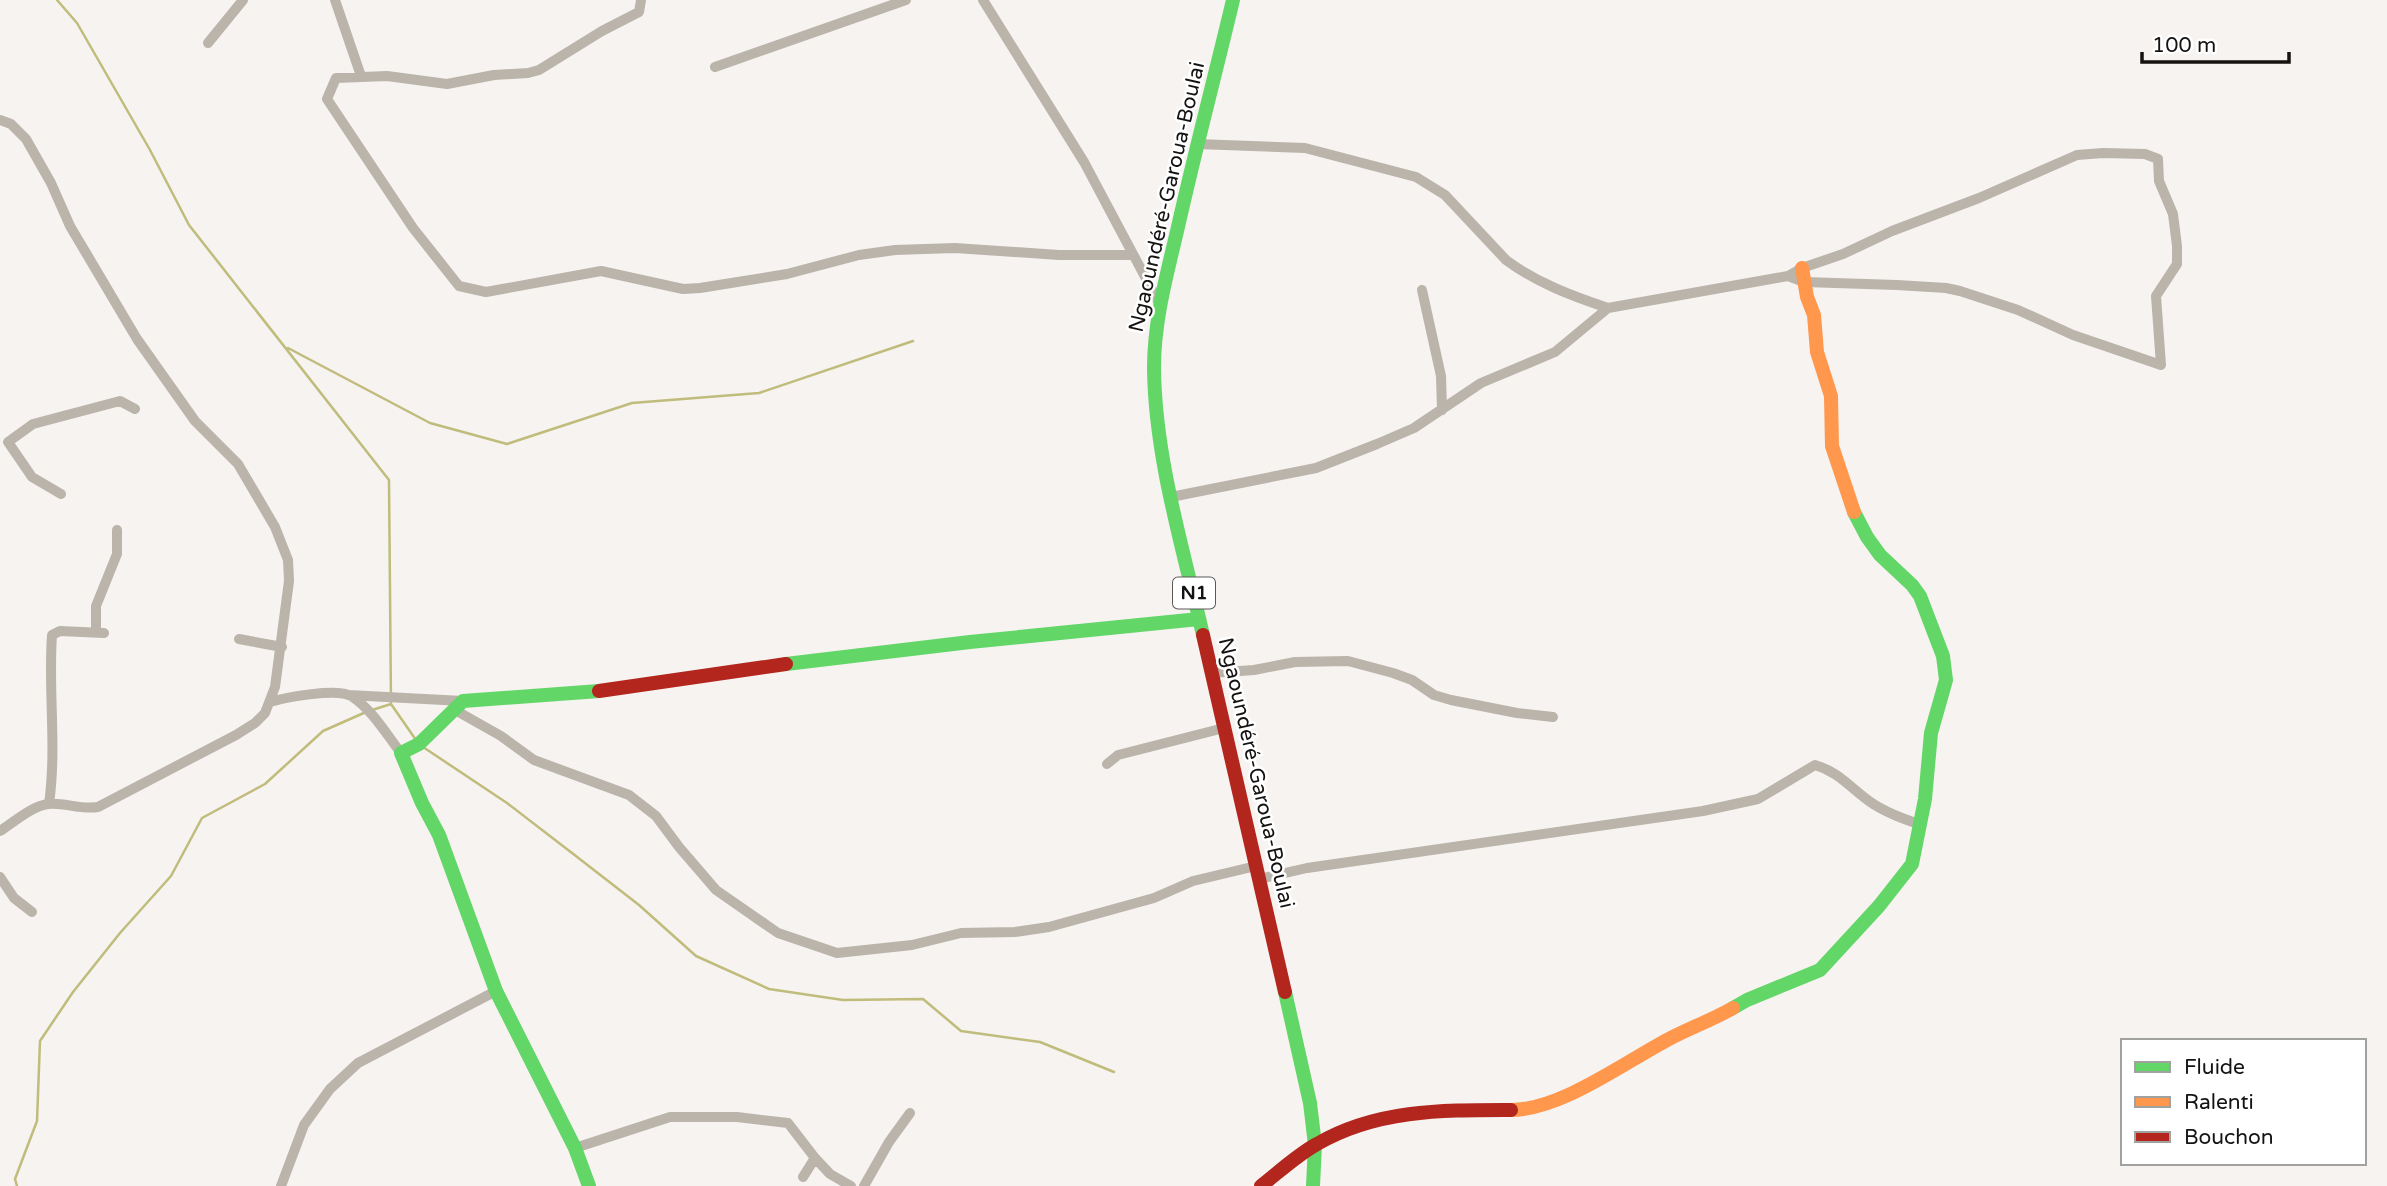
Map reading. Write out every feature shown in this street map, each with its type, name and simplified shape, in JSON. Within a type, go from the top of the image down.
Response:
[{"type":"main road","name":"Ngaoundéré-Garoua-Boulai","points":[[1233,0],[1197,144],[1161,307],[1155,346],[1154,381],[1157,420],[1171,497],[1303,1065],[1315,1145],[1313,1186]]},
{"type":"main road","points":[[1261,1186],[1315,1145],[1347,1130],[1407,1113],[1519,1110],[1560,1099],[1671,1038],[1713,1020],[1759,994],[1820,970],[1912,864],[1925,799],[1931,733],[1946,680],[1943,656],[1936,631],[1920,596],[1880,555],[1867,537],[1857,520],[1840,474],[1832,446],[1831,397],[1817,352],[1814,316],[1803,275]]},
{"type":"main road","points":[[589,1186],[575,1148],[496,992],[439,835],[401,753],[419,744],[459,705],[576,694],[970,642],[1199,620]]},
{"type":"street","points":[[208,43],[243,0]]},
{"type":"street","points":[[335,0],[361,76]]},
{"type":"street","points":[[641,0],[639,12],[602,31],[539,70],[528,73],[494,75],[447,84],[387,76],[336,78],[327,99],[421,238],[459,286],[486,292],[601,271],[683,289],[700,288],[787,274],[859,255],[895,250],[955,248],[1059,255],[1132,255]]},
{"type":"street","points":[[715,67],[906,0]]},
{"type":"street","points":[[983,0],[1084,162],[1161,307]]},
{"type":"street","points":[[0,120],[11,124],[26,139],[71,226],[137,339],[195,421],[238,464],[275,527],[288,560],[289,580],[282,647],[271,702],[255,723],[98,807],[85,809],[49,804],[39,807],[0,831]]},
{"type":"street","points":[[1197,144],[1305,148],[1416,177],[1445,195],[1515,267],[1551,287],[1608,308]]},
{"type":"street","points":[[1171,497],[1316,468],[1414,428],[1481,383],[1555,352],[1608,308],[1788,276],[1803,275],[1953,290],[2018,310],[2073,335],[2161,365],[2156,296],[2177,264],[2177,246],[2173,214],[2159,181],[2158,159],[2146,154],[2088,153],[2064,160],[1979,198],[1892,231],[1803,275]]},
{"type":"street","points":[[1422,290],[1441,376],[1442,410]]},
{"type":"street","points":[[61,494],[32,477],[4,440],[33,424],[120,401],[135,410]]},
{"type":"street","points":[[49,804],[52,770],[49,681],[52,635],[60,631],[100,632],[96,606],[117,554],[117,530]]},
{"type":"street","points":[[239,639],[282,647]]},
{"type":"street","points":[[1211,673],[1254,670],[1295,662],[1348,661],[1412,680],[1434,695],[1451,700],[1553,717]]},
{"type":"street","points":[[271,702],[302,694],[348,695],[459,705],[534,760],[629,794],[656,816],[716,890],[778,933],[837,953],[912,945],[961,933],[1015,932],[1049,926],[1154,898],[1202,878],[1307,869],[1741,804],[1775,791],[1815,765],[1829,769],[1880,808],[1919,824]]},
{"type":"street","points":[[348,695],[368,711],[401,753]]},
{"type":"street","points":[[1107,764],[1118,755],[1224,728]]},
{"type":"street","points":[[0,877],[14,898],[32,912]]},
{"type":"street","points":[[281,1186],[304,1125],[331,1089],[358,1063],[496,992]]},
{"type":"street","points":[[864,1186],[889,1142],[910,1113]]},
{"type":"street","points":[[575,1148],[670,1116],[715,1116],[788,1123],[830,1174],[851,1186]]},
{"type":"street","points":[[803,1177],[815,1158]]},
{"type":"waterway","points":[[57,0],[77,23],[150,150],[189,225],[389,480],[391,704],[372,710]]},
{"type":"waterway","points":[[288,348],[430,423],[507,444],[632,403],[759,393],[913,341]]},
{"type":"waterway","points":[[391,704],[416,740]]},
{"type":"waterway","points":[[17,1186],[15,1179],[37,1121],[40,1041],[73,992],[120,933],[171,876],[202,818],[265,784],[323,731],[366,712]]},
{"type":"waterway","points":[[423,747],[507,803],[639,905],[696,956],[769,989],[843,1000],[923,999],[961,1031],[1040,1042],[1114,1072]]},
{"type":"traffic: fast","points":[[1203,635],[1165,469],[1159,435],[1154,368],[1159,315],[1166,280],[1233,0]]},
{"type":"traffic: fast","points":[[1733,1008],[1820,970],[1879,906],[1912,864],[1925,799],[1931,733],[1946,680],[1943,656],[1920,596],[1880,555],[1854,512]]},
{"type":"traffic: fast","points":[[786,664],[1199,619]]},
{"type":"traffic: fast","points":[[589,1186],[575,1148],[496,991],[439,835],[401,753],[419,744],[463,701],[599,691]]},
{"type":"traffic: fast","points":[[1285,992],[1310,1103],[1315,1145],[1313,1186]]},
{"type":"traffic: slow","points":[[1802,268],[1807,297],[1814,315],[1817,352],[1831,396],[1832,446],[1854,512]]},
{"type":"traffic: slow","points":[[1511,1110],[1530,1108],[1571,1094],[1669,1039],[1733,1008]]},
{"type":"traffic: jam","points":[[1203,635],[1285,992]]},
{"type":"traffic: jam","points":[[599,691],[786,664]]},
{"type":"traffic: jam","points":[[1261,1186],[1310,1148],[1340,1132],[1363,1124],[1411,1114],[1511,1110]]}]
